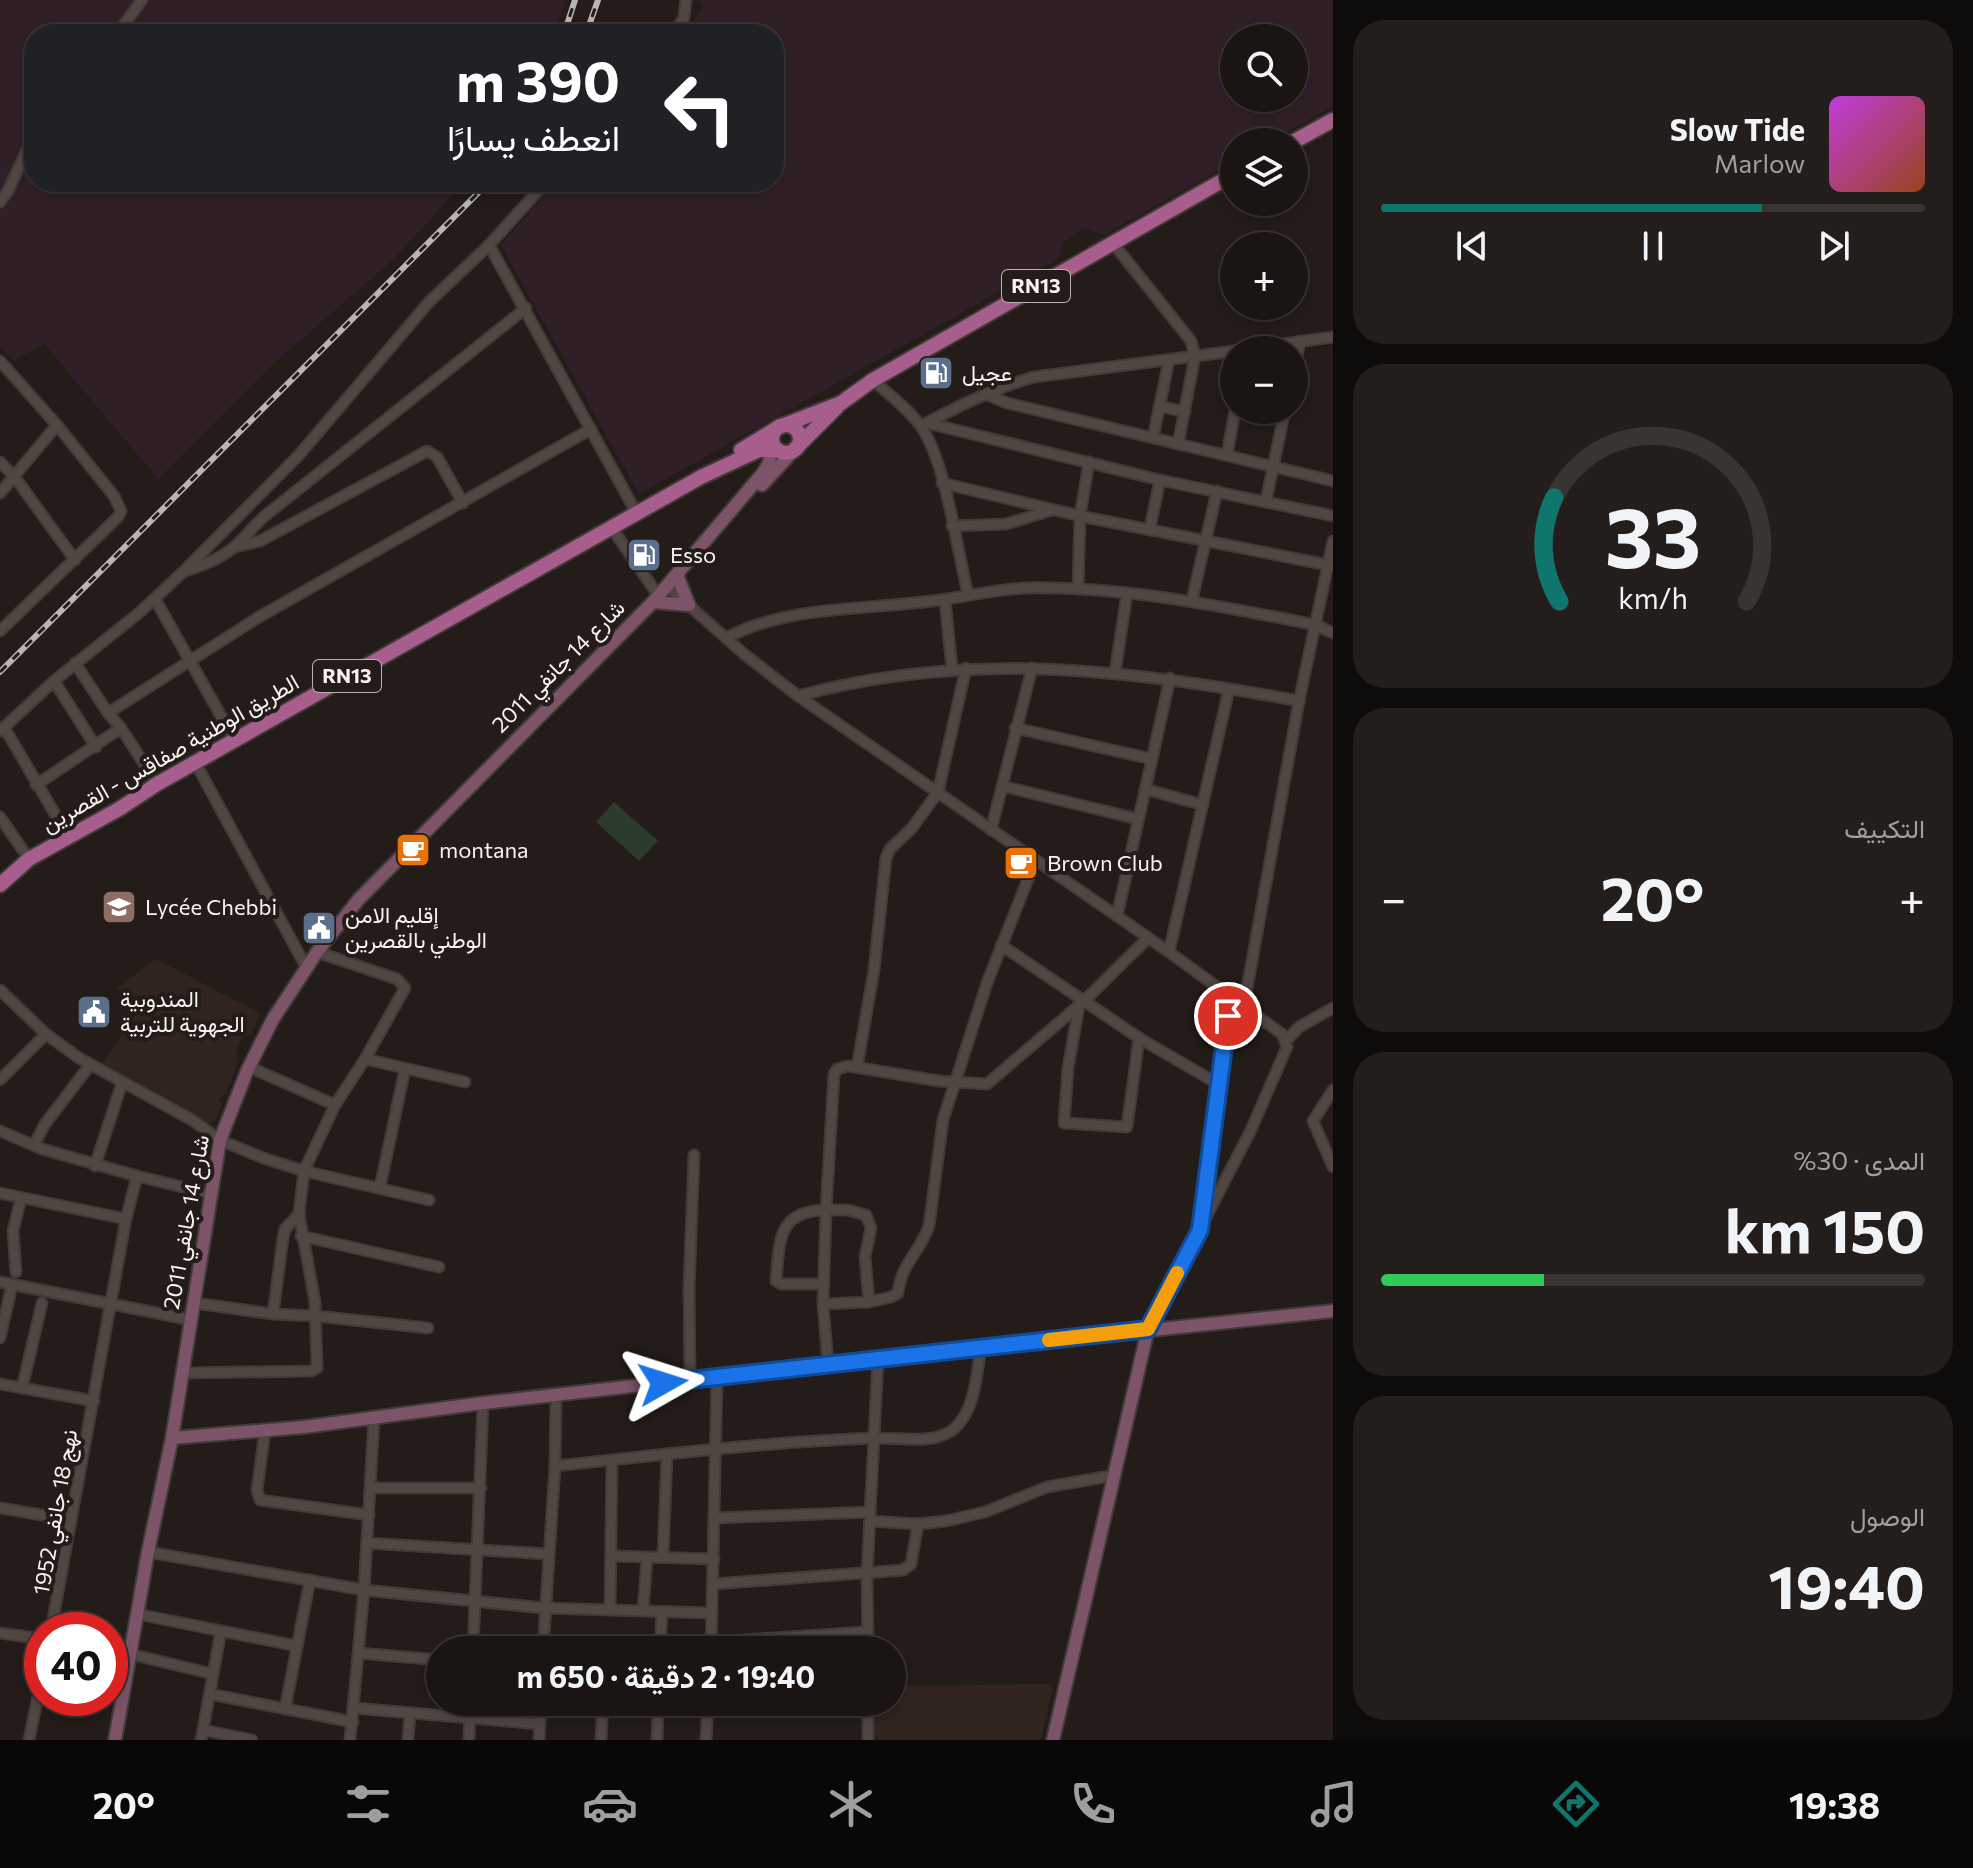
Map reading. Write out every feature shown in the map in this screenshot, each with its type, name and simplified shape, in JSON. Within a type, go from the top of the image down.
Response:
[{"type":"main road","points":[[1308,134],[1333,120]]},
{"type":"main road","name":"الطريق الوطنية صفاقس - القصرين","points":[[701,477],[715,464],[779,427],[841,403],[873,380],[1220,182]]},
{"type":"main road","name":"شارع 14 جانفي 2011","points":[[733,511],[841,403]]},
{"type":"main road","points":[[788,425],[798,433],[799,442],[795,449],[787,453],[774,448],[773,434],[779,427],[788,425]]},
{"type":"main road","name":"الطريق الوطنية صفاقس - القصرين","points":[[0,885],[29,859],[234,739],[701,477],[747,454],[774,448]]},
{"type":"main road","name":"شارع 14 جانفي 2011","points":[[128,1660],[172,1438],[220,1140],[249,1067],[273,1019],[306,967],[359,899],[677,575],[763,473],[774,448]]},
{"type":"main road","points":[[677,575],[689,605]]},
{"type":"main road","points":[[659,594],[689,605]]},
{"type":"main road","points":[[172,1438],[265,1431],[828,1364],[1333,1311]]},
{"type":"main road","points":[[1053,1740],[1148,1329]]},
{"type":"main road","name":"شارع 14 جانفي 2011","points":[[115,1740],[116,1716]]},
{"type":"street","points":[[124,24],[142,0]]},
{"type":"street","points":[[680,24],[684,18],[686,0]]},
{"type":"street","points":[[0,202],[24,156]]},
{"type":"street","points":[[69,838],[2,729],[183,572],[299,455],[429,302],[489,245],[537,192]]},
{"type":"street","points":[[1112,242],[1191,341],[1195,356],[1178,444]]},
{"type":"street","points":[[489,245],[637,514]]},
{"type":"street","points":[[233,548],[266,515],[526,308]]},
{"type":"street","points":[[1308,340],[1333,337]]},
{"type":"street","points":[[924,424],[986,394],[1034,377],[1220,352]]},
{"type":"street","points":[[1153,438],[1169,360]]},
{"type":"street","points":[[0,361],[57,425],[114,496],[121,511],[75,560],[0,631]]},
{"type":"street","points":[[873,380],[924,424],[1160,480],[1333,516]]},
{"type":"street","points":[[986,394],[1007,403],[1333,481]]},
{"type":"street","points":[[1159,406],[1185,412]]},
{"type":"street","points":[[924,424],[942,483],[968,594]]},
{"type":"street","points":[[1227,455],[1233,424]]},
{"type":"street","points":[[1266,501],[1282,424]]},
{"type":"street","points":[[0,493],[57,425]]},
{"type":"street","points":[[108,713],[259,617],[591,429]]},
{"type":"street","points":[[183,572],[233,548],[260,541],[427,451],[437,457],[463,503]]},
{"type":"street","points":[[0,462],[14,476],[75,560]]},
{"type":"street","points":[[1078,589],[1080,516],[1089,462]]},
{"type":"street","points":[[1150,528],[1160,480]]},
{"type":"street","points":[[942,483],[1080,516],[1331,565]]},
{"type":"street","points":[[1192,600],[1217,491]]},
{"type":"street","points":[[952,526],[1006,524],[1052,510]]},
{"type":"street","points":[[611,527],[659,594],[689,605],[798,696],[1169,952],[1282,1034],[1287,1047],[1250,1132],[1148,1329]]},
{"type":"street","points":[[1244,1005],[1299,701],[1331,565],[1333,541]]},
{"type":"street","points":[[726,638],[749,627],[789,615],[945,600],[1013,589],[1078,589],[1192,600],[1316,625],[1333,633]]},
{"type":"street","points":[[1115,673],[1127,593]]},
{"type":"street","points":[[155,599],[234,739]]},
{"type":"street","points":[[945,600],[952,669]]},
{"type":"street","points":[[75,663],[157,784]]},
{"type":"street","points":[[857,1067],[874,970],[886,858],[890,849],[912,828],[938,792],[966,668]]},
{"type":"street","points":[[798,696],[872,679],[952,669],[1032,668],[1170,678],[1299,701]]},
{"type":"street","points":[[991,830],[1032,668]]},
{"type":"street","points":[[1117,916],[1170,678]]},
{"type":"street","points":[[54,681],[96,747]]},
{"type":"street","points":[[1169,952],[1229,689]]},
{"type":"street","points":[[36,785],[121,728]]},
{"type":"street","points":[[1015,728],[1152,759]]},
{"type":"street","points":[[195,762],[306,967]]},
{"type":"street","points":[[1002,786],[1138,819]]},
{"type":"street","points":[[1145,789],[1203,805]]},
{"type":"street","points":[[0,817],[29,859]]},
{"type":"street","points":[[823,1304],[869,1302],[898,1293],[900,1275],[924,1240],[929,1226],[943,1120],[1001,945],[1035,861]]},
{"type":"street","points":[[828,1364],[822,1284],[834,1074],[841,1067],[857,1067],[956,1083],[987,1084],[1082,1003],[1148,938]]},
{"type":"street","points":[[1001,945],[1082,1003],[1220,1085]]},
{"type":"street","points":[[183,1373],[312,1371],[317,1368],[316,1316],[299,1214],[304,1171],[335,1105],[405,988],[397,979],[317,952]]},
{"type":"street","points":[[0,990],[46,1034],[90,1065],[192,1120],[220,1140],[304,1171],[429,1200]]},
{"type":"street","points":[[1200,1230],[1229,995]]},
{"type":"street","points":[[1082,1003],[1068,1068],[1065,1124],[1127,1127],[1139,1038]]},
{"type":"street","points":[[1286,1041],[1299,1027],[1333,1008]]},
{"type":"street","points":[[1,1076],[46,1034]]},
{"type":"street","points":[[365,1059],[465,1082]]},
{"type":"street","points":[[34,1145],[45,1124],[90,1065]]},
{"type":"street","points":[[249,1067],[335,1105]]},
{"type":"street","points":[[380,1187],[405,1069]]},
{"type":"street","points":[[95,1166],[122,1083]]},
{"type":"street","points":[[1333,1090],[1313,1121],[1333,1167]]},
{"type":"street","points":[[0,1131],[95,1166],[211,1194]]},
{"type":"street","points":[[690,1380],[689,1288],[694,1155]]},
{"type":"street","name":"نهج 18 جانفي 1952","points":[[54,1612],[126,1219],[137,1176]]},
{"type":"street","points":[[0,1193],[126,1219]]},
{"type":"street","points":[[16,1272],[13,1231],[21,1198]]},
{"type":"street","points":[[822,1284],[781,1284],[776,1281],[784,1227],[811,1210],[848,1210],[866,1215],[871,1228],[865,1257],[869,1302]]},
{"type":"street","points":[[273,1314],[285,1229],[299,1214]]},
{"type":"street","points":[[301,1236],[439,1267]]},
{"type":"street","points":[[0,1282],[192,1320]]},
{"type":"street","points":[[0,1338],[12,1285]]},
{"type":"street","points":[[22,1388],[42,1303]]},
{"type":"street","points":[[195,1303],[273,1314],[428,1328]]},
{"type":"street","points":[[555,1466],[717,1449],[873,1438],[939,1438],[954,1428],[969,1409],[981,1348]]},
{"type":"street","points":[[867,1636],[867,1573],[878,1359]]},
{"type":"street","points":[[712,1636],[717,1377]]},
{"type":"street","points":[[0,1384],[94,1401]]},
{"type":"street","points":[[543,1636],[555,1466],[556,1395]]},
{"type":"street","points":[[474,1636],[483,1403]]},
{"type":"street","points":[[350,1740],[364,1590],[374,1419]]},
{"type":"street","points":[[265,1431],[257,1490],[260,1500],[369,1515]]},
{"type":"street","points":[[663,1557],[667,1454]]},
{"type":"street","points":[[610,1610],[612,1460]]},
{"type":"street","points":[[715,1518],[870,1516],[918,1524],[985,1512],[1047,1487],[1116,1475]]},
{"type":"street","points":[[371,1488],[481,1488]]},
{"type":"street","points":[[0,1508],[71,1520]]},
{"type":"street","points":[[713,1584],[903,1570],[911,1564],[918,1524]]},
{"type":"street","points":[[367,1543],[549,1554]]},
{"type":"street","points":[[148,1552],[364,1590],[544,1608],[712,1613]]},
{"type":"street","points":[[612,1556],[714,1559]]},
{"type":"street","points":[[643,1611],[647,1557]]},
{"type":"street","points":[[285,1709],[310,1580]]},
{"type":"street","points":[[661,1636],[662,1612]]},
{"type":"street","points":[[137,1614],[297,1646]]},
{"type":"street","points":[[221,1631],[202,1735],[252,1740]]},
{"type":"street","points":[[823,1636],[867,1632]]},
{"type":"street","points":[[0,1633],[24,1636]]},
{"type":"street","points":[[359,1653],[426,1659]]},
{"type":"street","points":[[130,1654],[213,1674]]},
{"type":"street","points":[[210,1694],[353,1722]]},
{"type":"street","points":[[354,1708],[539,1724]]},
{"type":"street","points":[[408,1740],[410,1713]]},
{"type":"street","points":[[29,1740],[34,1716]]},
{"type":"street","points":[[469,1716],[469,1740]]},
{"type":"street","points":[[539,1740],[540,1716]]},
{"type":"street","points":[[601,1740],[602,1716]]},
{"type":"street","points":[[657,1740],[658,1716]]},
{"type":"street","points":[[706,1740],[707,1716]]},
{"type":"street","points":[[868,1716],[868,1740]]},
{"type":"shaded area","points":[[0,0],[565,0],[557,24],[24,24],[24,192],[455,192],[393,260],[275,362],[158,479],[44,344],[14,360],[0,346]]},
{"type":"shaded area","points":[[700,0],[1333,0],[1333,106],[1294,128],[1220,128],[1220,170],[1104,235],[1084,228],[1064,241],[1059,258],[639,494],[501,245],[547,192],[784,192],[784,24],[690,24],[703,7]]},
{"type":"shaded area","points":[[156,959],[260,1013],[252,1034],[243,1038],[236,1051],[239,1060],[226,1094],[219,1099],[222,1104],[216,1120],[209,1124],[103,1063],[139,1008],[117,988]]},
{"type":"shaded area","points":[[1049,1684],[1053,1688],[1041,1740],[879,1740],[875,1737],[875,1716],[906,1716],[906,1686]]},
{"type":"green space","points":[[614,802],[658,841],[639,861],[596,822]]},
{"type":"railway","points":[[567,24],[575,0]]},
{"type":"railway","points":[[590,24],[598,0]]},
{"type":"railway","points":[[0,672],[479,192]]},
{"type":"slow traffic","points":[[1049,1340],[1148,1329],[1177,1273]]},
{"type":"place","name":"عجيل","points":[[936,373]]},
{"type":"place","name":"Esso","points":[[644,555]]},
{"type":"place","name":"montana","points":[[413,850]]},
{"type":"place","name":"Brown Club","points":[[1021,863]]},
{"type":"place","name":"Lycée Chebbi","points":[[119,907]]},
{"type":"place","name":"إقليم الامن الوطني بالقصرين","points":[[319,928]]},
{"type":"place","name":"المندوبية الجهوية للتربية","points":[[94,1012]]},
{"type":"route","points":[[663,1383],[1148,1329],[1200,1230],[1228,1016]]}]
